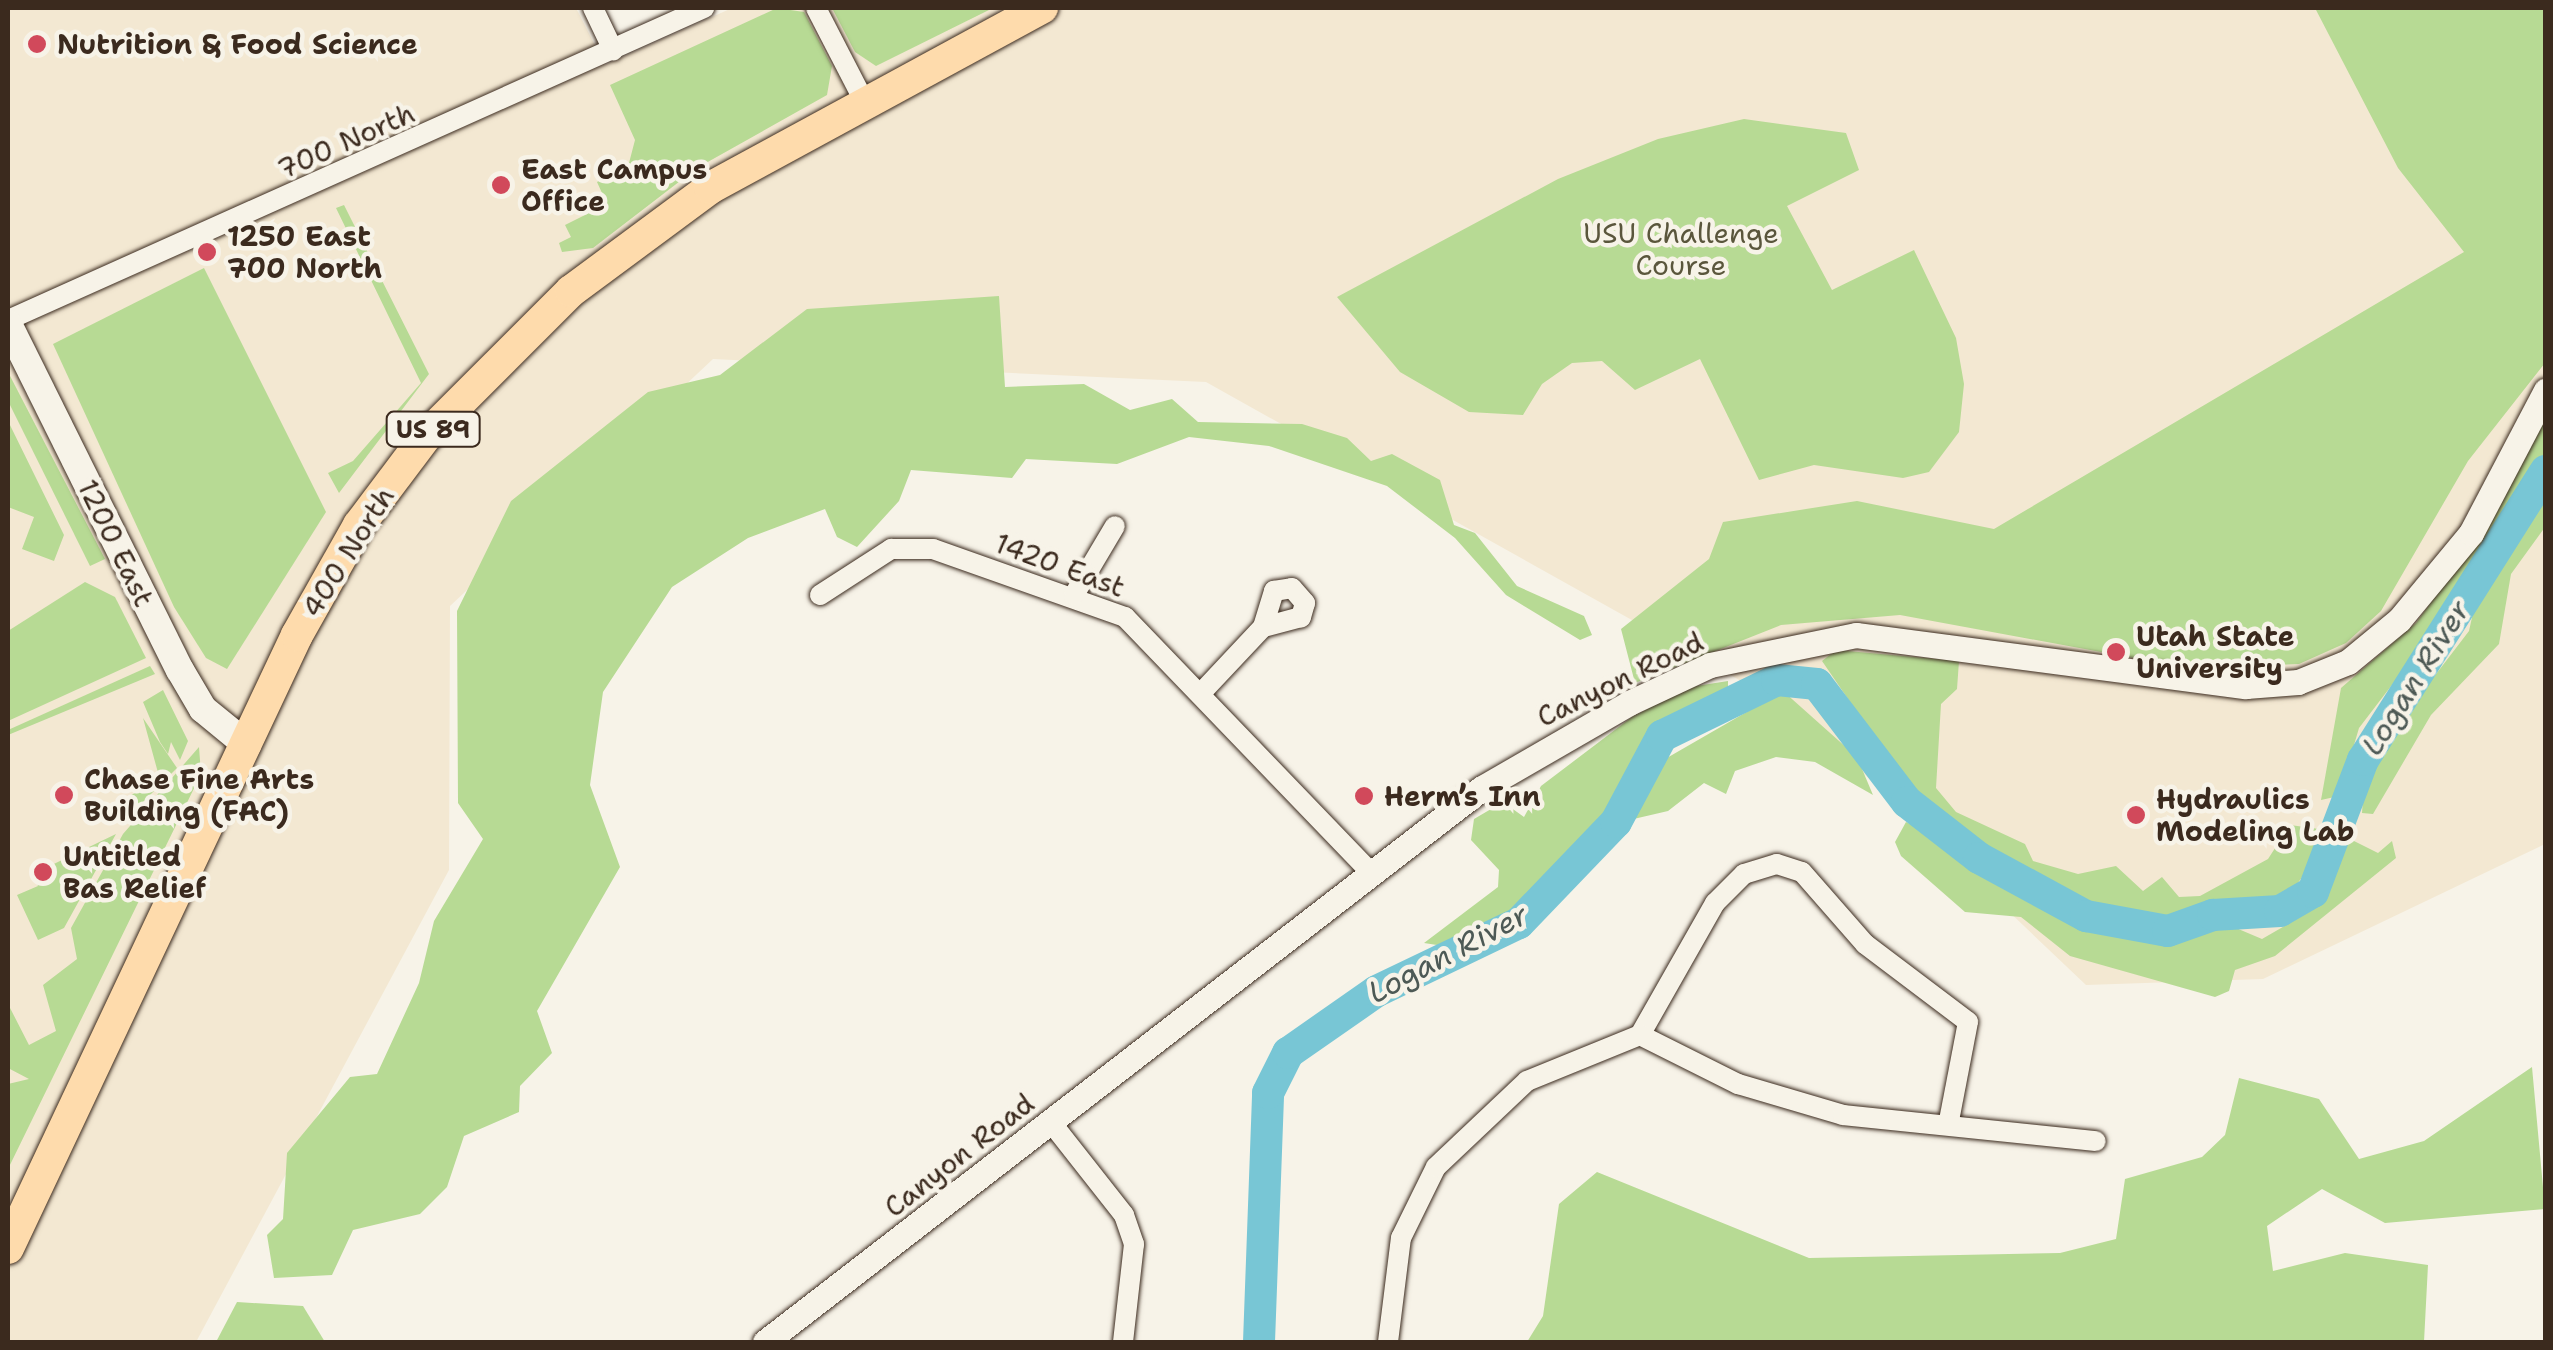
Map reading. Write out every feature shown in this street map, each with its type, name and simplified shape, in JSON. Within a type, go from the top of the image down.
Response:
[{"type":"main road","name":"400 North","points":[[8,1248],[247,745],[360,525],[492,363],[710,188],[1042,8]]},
{"type":"main road","name":"1200 East","points":[[8,322],[180,670],[203,709],[247,745]]},
{"type":"street","points":[[594,8],[613,50]]},
{"type":"street","name":"700 North","points":[[8,322],[704,8]]},
{"type":"street","points":[[816,8],[865,102]]},
{"type":"street","name":"Canyon Road","points":[[765,1342],[1370,872],[1525,760],[1710,665],[1783,643],[1856,635],[1932,641],[2246,686],[2298,682],[2348,662],[2400,620],[2471,533],[2546,390]]},
{"type":"street","points":[[1074,595],[1115,526]]},
{"type":"street","name":"1420 East","points":[[820,595],[891,550],[933,548],[1074,595],[1125,617],[1202,692],[1370,872]]},
{"type":"street","points":[[1202,692],[1263,627]]},
{"type":"street","points":[[1388,1342],[1401,1238],[1436,1166],[1527,1082],[1640,1034],[1715,904],[1744,874],[1777,864],[1802,872],[1865,944],[1968,1022],[1948,1121]]},
{"type":"street","points":[[1640,1034],[1786,1100],[1843,1115],[1948,1121],[2096,1141]]},
{"type":"street","points":[[1050,1122],[1124,1215],[1134,1244],[1123,1342]]},
{"type":"shaded area","name":"Utah State University","points":[[8,8],[576,8],[605,65],[732,8],[2545,8],[2545,844],[2263,979],[2086,985],[1802,715],[1206,382],[713,359],[450,606],[449,870],[196,1342],[8,1342]]},
{"type":"green space","points":[[777,8],[804,12],[832,66],[827,95],[697,168],[593,248],[562,252],[559,243],[571,237],[565,225],[607,204],[597,182],[629,163],[635,140],[610,85]]},
{"type":"green space","points":[[832,8],[993,8],[876,66],[855,52]]},
{"type":"green space","points":[[2315,8],[2545,8],[2545,363],[2468,461],[2381,611],[2346,643],[2299,664],[2193,669],[1900,615],[1781,625],[1635,683],[1621,629],[1709,559],[1723,522],[1857,501],[1994,529],[2464,252],[2398,168]]},
{"type":"green space","name":"USU Challenge Course","points":[[1744,119],[1846,133],[1859,170],[1787,206],[1832,290],[1914,250],[1956,338],[1964,384],[1959,432],[1929,472],[1903,478],[1814,465],[1759,480],[1700,359],[1635,390],[1602,361],[1572,363],[1542,384],[1523,415],[1469,412],[1400,372],[1337,297],[1558,179],[1658,139]]},
{"type":"green space","points":[[344,205],[429,374],[339,493],[328,473],[353,461],[421,383],[336,208]]},
{"type":"green space","points":[[204,268],[326,512],[227,669],[206,658],[174,607],[53,344]]},
{"type":"green space","points":[[999,296],[1005,387],[1084,384],[1130,410],[1172,399],[1198,422],[1302,424],[1347,438],[1371,461],[1392,454],[1440,480],[1454,525],[1475,533],[1517,586],[1584,616],[1592,635],[1580,640],[1506,595],[1455,538],[1387,486],[1269,446],[1189,437],[1117,464],[1026,459],[1012,478],[911,470],[899,501],[857,547],[837,537],[825,509],[748,538],[672,587],[603,692],[590,785],[620,867],[537,1011],[552,1053],[520,1086],[519,1112],[464,1136],[447,1187],[420,1214],[353,1230],[332,1275],[274,1278],[267,1235],[283,1219],[287,1153],[350,1077],[377,1074],[419,983],[434,921],[483,839],[458,803],[457,611],[511,501],[648,392],[720,375],[807,309]]},
{"type":"green space","points":[[9,374],[105,559],[90,566],[8,401]]},
{"type":"green space","points":[[2545,416],[2545,527],[2511,574],[2499,644],[2431,715],[2373,814],[2362,813],[2365,767],[2469,631],[2478,590],[2530,515],[2543,484],[2532,479],[2466,588],[2359,728],[2339,796],[2321,800],[2341,688],[2416,623],[2492,518]]},
{"type":"green space","points":[[8,421],[64,535],[54,561],[22,549],[34,517],[8,507]]},
{"type":"green space","points":[[85,582],[115,597],[146,658],[8,721],[8,631]]},
{"type":"green space","points":[[1836,650],[1959,661],[1957,689],[1941,704],[1936,788],[1956,812],[2025,844],[2033,861],[2078,874],[2116,866],[2143,891],[2162,877],[2179,897],[2200,896],[2268,859],[2290,825],[2319,829],[2316,857],[2291,893],[2268,908],[2193,913],[2184,919],[2192,932],[2236,928],[2262,939],[2312,910],[2348,838],[2378,853],[2392,841],[2396,858],[2275,956],[2235,970],[2229,991],[2215,997],[2070,956],[2021,917],[1965,912],[1901,856],[1895,842],[1906,822],[1944,839],[1822,661]]},
{"type":"green space","points":[[150,666],[155,674],[8,735],[8,730]]},
{"type":"green space","points":[[1728,681],[1728,695],[1643,741],[1646,770],[1783,691],[1857,757],[1873,795],[1815,762],[1776,757],[1735,771],[1726,794],[1704,783],[1668,811],[1625,821],[1614,808],[1519,910],[1450,947],[1424,943],[1498,887],[1499,870],[1471,840],[1474,819],[1503,802],[1524,817],[1541,786],[1632,717],[1690,687]]},
{"type":"green space","points":[[163,690],[188,741],[180,760],[171,742],[168,754],[160,742],[143,702]]},
{"type":"green space","points":[[143,718],[177,768],[140,805],[110,806],[160,780]]},
{"type":"green space","points":[[199,747],[201,774],[8,1169],[8,1084],[29,1079],[8,1068],[8,1004],[29,1045],[56,1031],[43,985],[77,959],[71,928],[123,834]]},
{"type":"green space","points":[[116,834],[64,928],[38,940],[17,895],[38,886],[33,874]]},
{"type":"green space","points":[[2532,1067],[2545,1209],[2385,1223],[2322,1189],[2267,1226],[2273,1271],[2345,1253],[2428,1265],[2424,1342],[1527,1342],[1543,1316],[1559,1204],[1597,1172],[1809,1258],[2060,1253],[2116,1239],[2125,1179],[2202,1157],[2225,1135],[2239,1078],[2319,1099],[2359,1159],[2424,1141]]},
{"type":"green space","points":[[237,1302],[303,1306],[325,1342],[216,1342]]},
{"type":"waterway","name":"Logan River","points":[[1259,1342],[1268,1093],[1288,1053],[1377,991],[1519,923],[1616,822],[1662,736],[1777,680],[1817,684],[1907,802],[1979,858],[2086,916],[2168,931],[2213,915],[2280,911],[2313,892],[2363,760],[2546,471]]},
{"type":"place","name":"Nutrition & Food Science","points":[[37,44]]},
{"type":"place","name":"East Campus Office","points":[[501,185]]},
{"type":"place","name":"1250 East 700 North","points":[[207,252]]},
{"type":"place","name":"Utah State University","points":[[2116,652]]},
{"type":"place","name":"Chase Fine Arts Building (FAC)","points":[[64,795]]},
{"type":"place","name":"Herm’s Inn","points":[[1364,796]]},
{"type":"place","name":"Hydraulics Modeling Lab","points":[[2136,815]]},
{"type":"place","name":"Untitled Bas Relief","points":[[43,872]]}]
